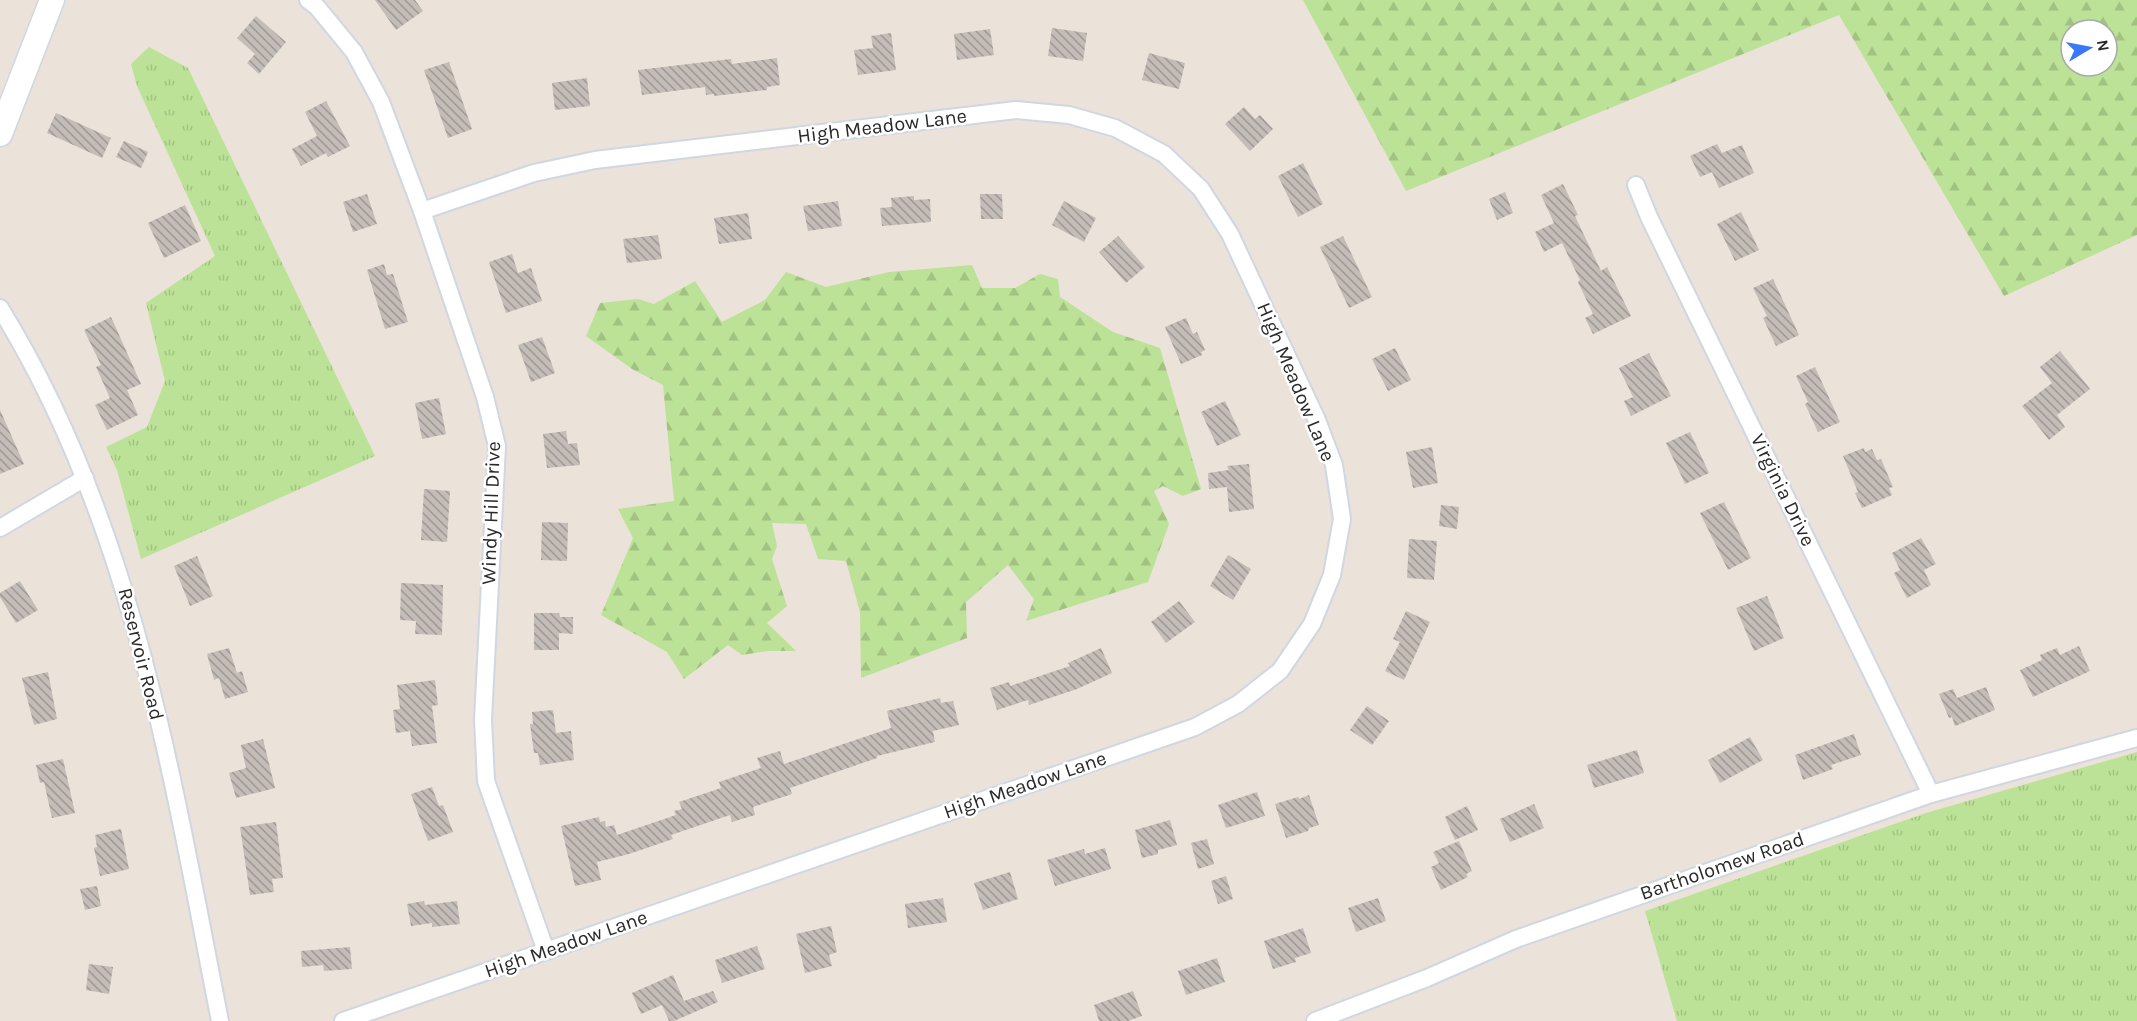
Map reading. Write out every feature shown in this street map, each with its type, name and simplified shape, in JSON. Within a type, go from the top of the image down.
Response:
[{"type":"main road","points":[[0,134],[52,0]]},
{"type":"street","name":"Windy Hill Drive","points":[[308,0],[317,7],[354,52],[381,102],[422,211],[485,397],[497,446],[483,720],[486,781],[546,951]]},
{"type":"street","name":"High Meadow Lane","points":[[343,1021],[1195,727],[1238,704],[1280,671],[1312,624],[1332,575],[1342,519],[1334,465],[1317,420],[1230,234],[1201,189],[1164,154],[1115,128],[1069,114],[1016,110],[595,160],[534,172],[422,211]]},
{"type":"street","name":"Virginia Drive","points":[[1636,184],[1649,217],[1931,794]]},
{"type":"street","name":"Reservoir Road","points":[[0,308],[38,375],[85,478],[98,509],[125,592],[178,812],[219,1021]]},
{"type":"street","points":[[0,528],[85,478]]},
{"type":"street","name":"Bartholomew Road","points":[[1316,1021],[1427,978],[1516,939],[1931,794],[2137,738]]},
{"type":"green space","points":[[1303,0],[2137,0],[2137,235],[2004,296],[1839,15],[1406,191]]},
{"type":"green space","points":[[149,47],[188,68],[375,456],[141,559],[117,470],[106,447],[147,427],[165,381],[146,303],[215,256],[137,86],[131,64]]},
{"type":"green space","points":[[972,265],[982,288],[1015,288],[1040,274],[1058,279],[1060,297],[1113,332],[1160,348],[1201,489],[1183,496],[1163,486],[1154,491],[1169,524],[1148,582],[1026,621],[1034,599],[1008,565],[966,602],[967,638],[861,678],[860,612],[846,561],[818,559],[806,524],[772,523],[777,546],[772,559],[787,606],[767,623],[796,651],[768,651],[742,655],[728,645],[684,679],[667,652],[601,615],[633,538],[618,509],[674,501],[663,385],[632,369],[586,336],[600,303],[638,299],[654,304],[695,281],[722,322],[765,300],[786,272],[826,287],[889,272]]},
{"type":"green space","points":[[2137,752],[2137,1021],[1677,1021],[1645,911],[1926,813]]},
{"type":"building","points":[[375,0],[415,0],[423,11],[396,30]]},
{"type":"building","points":[[256,16],[286,42],[259,74],[247,63],[255,54],[237,38]]},
{"type":"building","points":[[1052,28],[1087,33],[1083,61],[1048,56]]},
{"type":"building","points":[[990,29],[994,55],[957,60],[954,34]]},
{"type":"building","points":[[891,33],[896,70],[858,75],[854,50],[873,48],[871,36]]},
{"type":"building","points":[[1149,53],[1185,63],[1179,89],[1142,80]]},
{"type":"building","points":[[777,58],[780,85],[767,87],[767,90],[714,96],[714,94],[706,95],[705,87],[642,95],[638,70],[731,59],[732,64]]},
{"type":"building","points":[[449,62],[472,129],[448,138],[424,70]]},
{"type":"building","points":[[587,78],[590,106],[555,110],[552,83]]},
{"type":"building","points":[[326,101],[350,146],[328,157],[326,153],[301,166],[292,149],[317,136],[305,112]]},
{"type":"building","points":[[1244,107],[1255,119],[1260,115],[1273,129],[1250,151],[1225,124]]},
{"type":"building","points":[[56,113],[111,138],[102,158],[47,133]]},
{"type":"building","points":[[124,141],[148,152],[141,168],[116,157]]},
{"type":"building","points":[[1717,144],[1722,153],[1742,145],[1754,173],[1719,188],[1712,172],[1700,177],[1690,156]]},
{"type":"building","points":[[1303,163],[1323,204],[1298,217],[1278,176]]},
{"type":"building","points":[[1563,184],[1578,215],[1575,216],[1601,271],[1607,267],[1631,316],[1593,334],[1585,318],[1593,314],[1562,243],[1544,252],[1535,232],[1554,223],[1541,195]]},
{"type":"building","points":[[1505,192],[1513,213],[1497,220],[1489,199]]},
{"type":"building","points":[[367,194],[377,224],[353,232],[343,202]]},
{"type":"building","points":[[980,194],[1002,194],[1003,219],[981,219]]},
{"type":"building","points":[[914,196],[914,200],[930,199],[931,222],[882,226],[880,208],[892,207],[891,198]]},
{"type":"building","points":[[838,201],[842,226],[808,231],[803,206]]},
{"type":"building","points":[[1064,201],[1096,218],[1084,242],[1052,225]]},
{"type":"building","points":[[185,205],[201,241],[164,258],[148,223]]},
{"type":"building","points":[[1741,212],[1759,250],[1735,261],[1717,224]]},
{"type":"building","points":[[748,213],[752,239],[719,244],[714,218]]},
{"type":"building","points":[[658,235],[662,259],[627,263],[623,239]]},
{"type":"building","points":[[1118,236],[1145,267],[1126,283],[1099,252]]},
{"type":"building","points":[[1343,236],[1372,297],[1349,308],[1320,247]]},
{"type":"building","points":[[512,254],[518,273],[531,268],[542,301],[506,313],[489,262]]},
{"type":"building","points":[[384,264],[387,275],[393,274],[408,322],[385,329],[367,270]]},
{"type":"building","points":[[1773,279],[1799,335],[1776,346],[1763,318],[1767,316],[1753,288]]},
{"type":"building","points":[[111,317],[141,384],[127,390],[138,415],[107,430],[95,405],[110,398],[96,367],[101,365],[84,330]]},
{"type":"building","points":[[1186,318],[1193,334],[1197,332],[1205,350],[1201,352],[1202,355],[1181,364],[1165,327]]},
{"type":"building","points":[[542,337],[555,373],[531,382],[518,345]]},
{"type":"building","points":[[1395,348],[1411,380],[1388,391],[1372,359]]},
{"type":"building","points":[[2060,351],[2090,389],[2057,415],[2065,427],[2049,440],[2022,406],[2052,383],[2040,367]]},
{"type":"building","points":[[1649,353],[1671,396],[1631,416],[1624,401],[1633,397],[1619,368]]},
{"type":"building","points":[[1815,367],[1840,422],[1818,432],[1805,404],[1808,402],[1796,376]]},
{"type":"building","points":[[439,398],[446,434],[422,439],[415,403]]},
{"type":"building","points":[[1225,401],[1241,435],[1217,446],[1201,412]]},
{"type":"building","points":[[0,410],[24,464],[0,474]]},
{"type":"building","points":[[566,431],[568,444],[577,443],[580,465],[547,468],[543,434]]},
{"type":"building","points":[[1690,432],[1709,473],[1685,484],[1666,443]]},
{"type":"building","points":[[1432,447],[1438,483],[1413,488],[1406,452]]},
{"type":"building","points":[[1864,448],[1865,452],[1872,449],[1877,460],[1881,459],[1893,487],[1889,488],[1892,495],[1862,508],[1843,456]]},
{"type":"building","points":[[1249,464],[1254,509],[1229,512],[1227,487],[1209,489],[1208,473],[1229,470],[1227,466]]},
{"type":"building","points":[[424,489],[450,491],[447,542],[421,540]]},
{"type":"building","points":[[1724,502],[1751,558],[1728,570],[1700,513]]},
{"type":"building","points":[[1441,505],[1459,507],[1457,529],[1439,526]]},
{"type":"building","points":[[542,522],[568,523],[567,561],[541,560]]},
{"type":"building","points":[[1921,538],[1936,564],[1924,570],[1931,585],[1907,598],[1894,573],[1900,570],[1892,553]]},
{"type":"building","points":[[1409,539],[1437,541],[1434,580],[1407,578]]},
{"type":"building","points":[[1228,555],[1251,569],[1233,600],[1210,586]]},
{"type":"building","points":[[197,556],[213,596],[190,606],[174,566]]},
{"type":"building","points":[[20,581],[38,610],[16,623],[0,597],[0,593]]},
{"type":"building","points":[[401,583],[443,585],[442,635],[415,634],[416,621],[400,620]]},
{"type":"building","points":[[1767,596],[1784,638],[1754,651],[1736,608]]},
{"type":"building","points":[[1179,601],[1195,622],[1166,643],[1151,622]]},
{"type":"building","points":[[1406,611],[1430,622],[1404,680],[1385,671],[1400,642],[1393,639]]},
{"type":"building","points":[[534,613],[559,613],[560,617],[573,617],[573,634],[559,633],[559,650],[534,650]]},
{"type":"building","points":[[2079,646],[2090,671],[2033,697],[2020,670],[2042,660],[2040,655],[2057,648],[2060,655]]},
{"type":"building","points":[[229,648],[237,673],[242,671],[248,692],[225,699],[219,678],[214,680],[207,654]]},
{"type":"building","points":[[1101,648],[1112,673],[1077,689],[1029,705],[1028,700],[997,710],[990,688],[1009,682],[1010,686],[1070,666],[1068,663]]},
{"type":"building","points":[[48,672],[57,719],[34,725],[22,678]]},
{"type":"building","points":[[435,680],[438,705],[432,706],[437,743],[412,746],[410,731],[396,733],[393,710],[400,709],[397,685]]},
{"type":"building","points":[[1986,687],[1995,710],[1955,726],[1939,694],[1953,689],[1957,698]]},
{"type":"building","points":[[940,698],[941,703],[953,701],[959,725],[933,731],[935,742],[877,756],[877,758],[790,788],[792,794],[753,807],[755,815],[732,822],[730,815],[671,835],[673,839],[597,862],[601,880],[575,886],[561,826],[599,817],[600,822],[605,821],[606,827],[614,825],[617,835],[676,815],[674,811],[682,809],[679,802],[721,788],[719,782],[761,768],[757,758],[780,751],[784,764],[891,728],[887,711]]},
{"type":"building","points":[[1367,706],[1389,721],[1372,745],[1350,730]]},
{"type":"building","points":[[553,710],[556,733],[571,731],[574,760],[540,765],[538,753],[534,753],[530,724],[533,724],[532,712]]},
{"type":"building","points":[[1854,734],[1861,755],[1831,765],[1833,769],[1803,780],[1795,755]]},
{"type":"building","points":[[1750,737],[1763,760],[1720,783],[1708,760]]},
{"type":"building","points":[[263,739],[275,788],[236,798],[229,773],[246,768],[241,745]]},
{"type":"building","points":[[1637,750],[1644,773],[1594,788],[1587,765]]},
{"type":"building","points":[[63,759],[75,813],[52,818],[44,782],[40,783],[36,765]]},
{"type":"building","points":[[432,787],[439,806],[443,805],[453,832],[428,841],[411,794]]},
{"type":"building","points":[[1257,792],[1265,816],[1226,828],[1218,805]]},
{"type":"building","points":[[1309,795],[1319,825],[1286,838],[1275,804]]},
{"type":"building","points":[[1534,804],[1544,828],[1510,842],[1500,819]]},
{"type":"building","points":[[1467,806],[1478,830],[1455,840],[1445,817]]},
{"type":"building","points":[[1170,820],[1177,845],[1158,850],[1158,854],[1142,858],[1135,830]]},
{"type":"building","points":[[276,822],[283,878],[272,879],[274,892],[250,895],[240,827]]},
{"type":"building","points":[[121,829],[129,869],[100,876],[94,848],[97,847],[95,835]]},
{"type":"building","points":[[1207,839],[1214,864],[1198,869],[1191,843]]},
{"type":"building","points":[[1459,841],[1472,871],[1466,874],[1468,877],[1441,890],[1431,867],[1439,863],[1433,852]]},
{"type":"building","points":[[1105,848],[1111,869],[1055,886],[1047,860],[1084,849],[1085,854]]},
{"type":"building","points":[[1010,872],[1018,899],[983,910],[974,883]]},
{"type":"building","points":[[1226,876],[1233,899],[1218,904],[1211,881]]},
{"type":"building","points":[[97,886],[101,906],[85,910],[80,889]]},
{"type":"building","points":[[943,898],[947,922],[908,928],[905,904]]},
{"type":"building","points":[[1378,898],[1386,921],[1356,932],[1348,908]]},
{"type":"building","points":[[424,901],[425,905],[457,901],[460,924],[432,927],[432,923],[411,926],[407,904]]},
{"type":"building","points":[[831,926],[837,952],[829,955],[832,966],[805,973],[796,934]]},
{"type":"building","points":[[1303,928],[1311,953],[1295,958],[1296,962],[1273,969],[1264,941]]},
{"type":"building","points":[[757,946],[765,969],[722,983],[715,960]]},
{"type":"building","points":[[350,947],[352,969],[324,971],[323,965],[302,967],[301,951]]},
{"type":"building","points":[[1217,958],[1225,982],[1186,995],[1178,971]]},
{"type":"building","points":[[89,964],[113,967],[109,994],[86,990]]},
{"type":"building","points":[[673,975],[684,1001],[713,991],[718,1002],[674,1021],[669,1021],[662,1005],[641,1014],[632,993]]},
{"type":"building","points":[[1133,991],[1142,1016],[1128,1021],[1099,1021],[1094,1005]]}]
